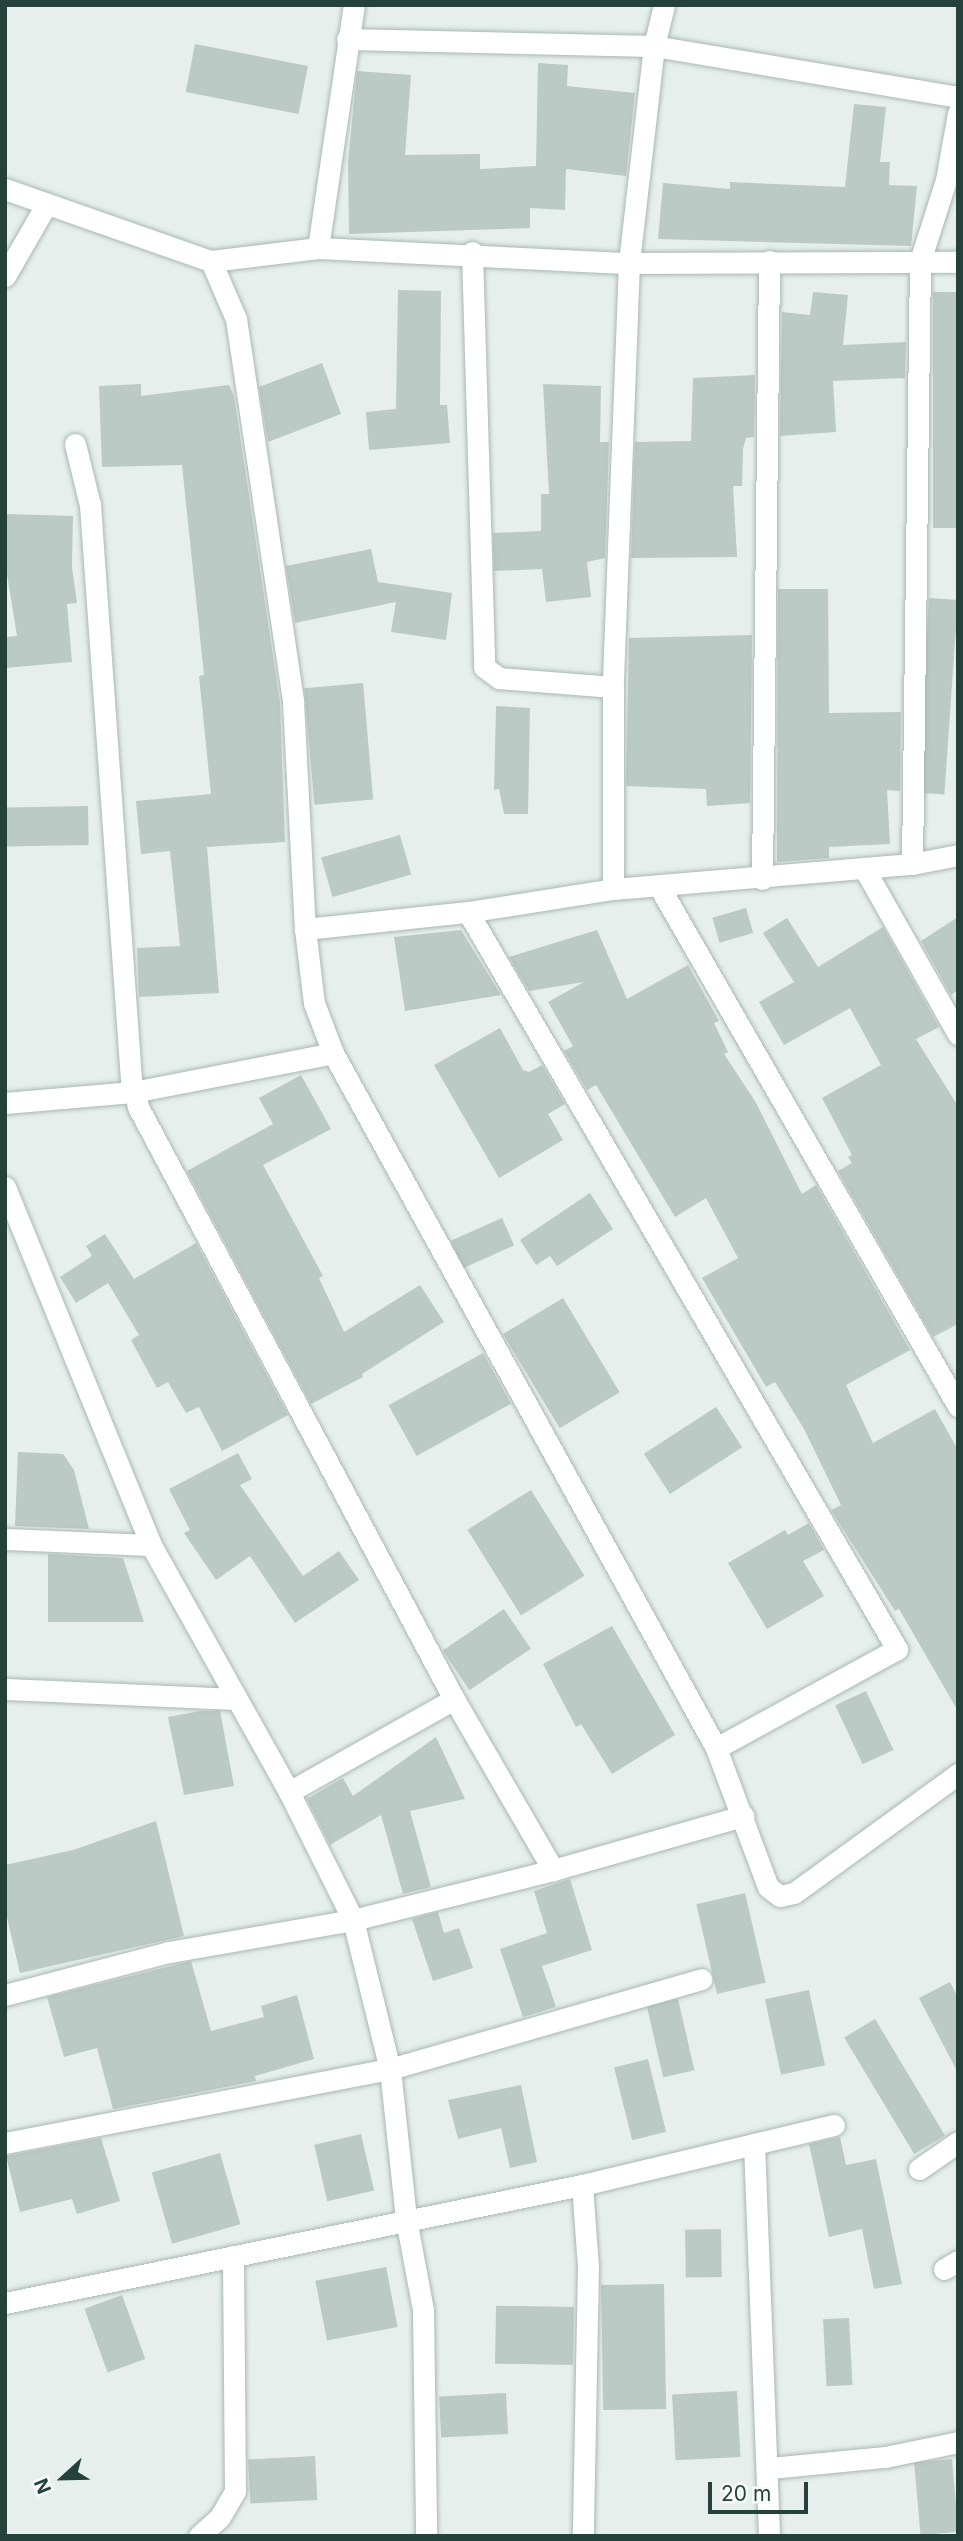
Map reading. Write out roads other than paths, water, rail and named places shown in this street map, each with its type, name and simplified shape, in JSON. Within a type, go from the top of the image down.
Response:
[{"type":"street","points":[[317,248],[354,5]]},
{"type":"street","points":[[613,889],[613,687],[629,263],[654,46],[664,5]]},
{"type":"street","points":[[347,39],[654,46],[958,97]]},
{"type":"street","points":[[912,864],[920,261],[946,180],[958,113]]},
{"type":"street","points":[[5,189],[211,261],[317,248],[472,252],[629,263],[958,262]]},
{"type":"street","points":[[5,276],[47,205]]},
{"type":"street","points":[[472,252],[484,667],[499,678],[613,687]]},
{"type":"street","points":[[211,261],[236,319],[293,702],[305,929],[314,1003],[332,1053],[716,1748],[773,1894],[788,1896],[958,1774]]},
{"type":"street","points":[[762,879],[769,261]]},
{"type":"street","points":[[75,444],[90,505],[133,1092],[143,1120],[454,1699],[553,1870]]},
{"type":"street","points":[[305,929],[468,912],[613,889],[762,879],[912,864],[958,855]]},
{"type":"street","points":[[863,868],[958,1034]]},
{"type":"street","points":[[660,887],[958,1406]]},
{"type":"street","points":[[468,912],[897,1649],[716,1748]]},
{"type":"street","points":[[5,1103],[133,1092],[332,1053]]},
{"type":"street","points":[[5,1187],[151,1545],[289,1793],[353,1920],[390,2069],[406,2219],[422,2310],[426,2536]]},
{"type":"street","points":[[5,1539],[151,1545]]},
{"type":"street","points":[[5,1689],[237,1699]]},
{"type":"street","points":[[289,1793],[454,1699]]},
{"type":"street","points":[[5,1995],[169,1952],[353,1920],[553,1870],[743,1816]]},
{"type":"street","points":[[5,2143],[390,2069],[701,1979]]},
{"type":"street","points":[[5,2303],[582,2185],[834,2125]]},
{"type":"street","points":[[919,2169],[958,2142]]},
{"type":"street","points":[[754,2144],[770,2468],[769,2536]]},
{"type":"street","points":[[582,2185],[588,2266],[583,2536]]},
{"type":"street","points":[[199,2536],[225,2511],[235,2491],[233,2256]]},
{"type":"street","points":[[770,2468],[885,2457],[958,2442]]}]
